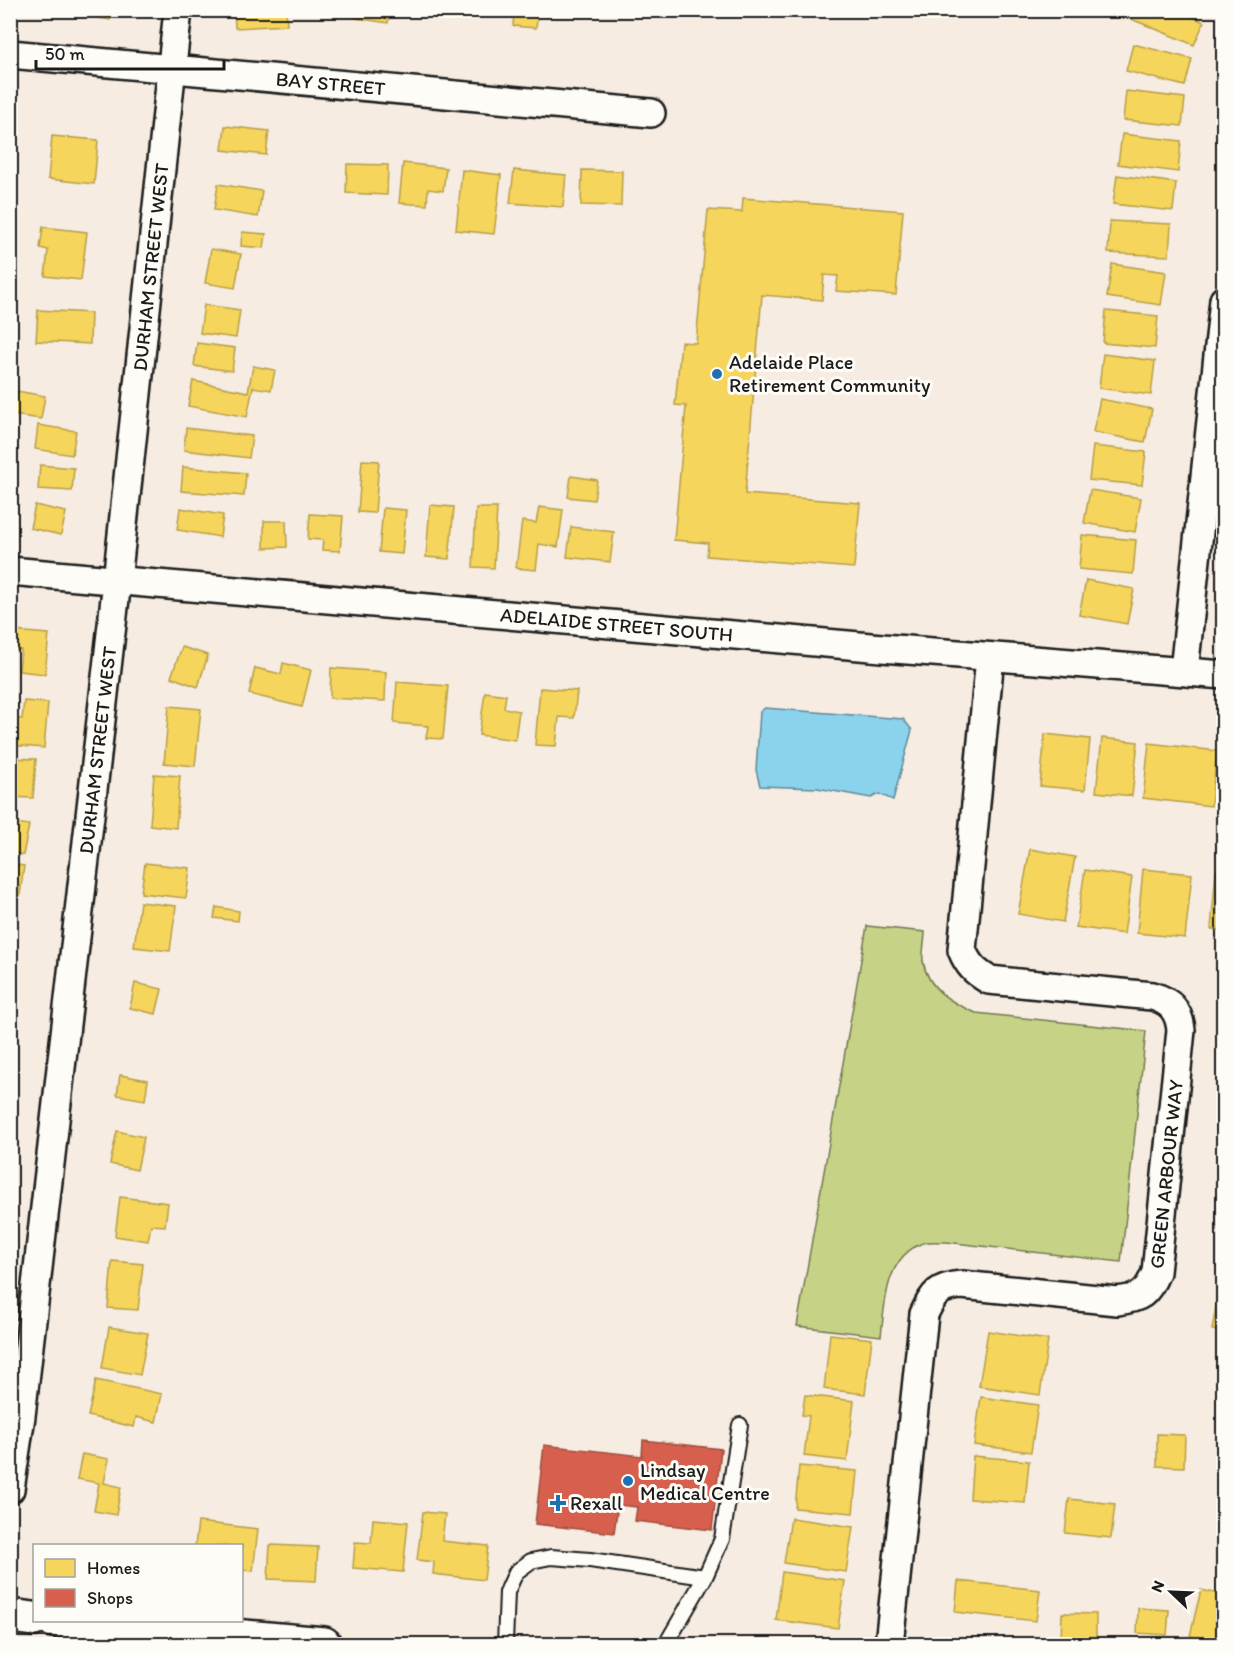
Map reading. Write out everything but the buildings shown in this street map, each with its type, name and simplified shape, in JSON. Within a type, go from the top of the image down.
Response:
[{"type":"main road","points":[[10,1617],[33,1619]]},
{"type":"main road","points":[[70,1622],[218,1640],[324,1644]]},
{"type":"street","name":"DURHAM STREET WEST","points":[[10,1489],[21,1416],[117,581],[178,10]]},
{"type":"street","name":"BAY STREET","points":[[10,54],[651,113]]},
{"type":"street","points":[[1184,671],[1221,358],[1224,300]]},
{"type":"street","name":"ADELAIDE STREET SOUTH","points":[[10,571],[990,657],[1224,675]]},
{"type":"street","name":"GREEN ARBOUR WAY","points":[[890,1644],[924,1314],[931,1298],[944,1286],[962,1285],[1117,1301],[1135,1299],[1149,1289],[1156,1272],[1181,1030],[1179,1018],[1173,1006],[1164,999],[989,980],[978,974],[967,963],[962,950],[990,657]]},
{"type":"lane","points":[[666,1644],[705,1577],[725,1530],[740,1425]]},
{"type":"lane","points":[[505,1644],[507,1592],[516,1572],[531,1561],[550,1557],[590,1560],[705,1577]]},
{"type":"green space","points":[[867,926],[925,932],[923,961],[930,980],[950,1000],[976,1013],[1146,1031],[1121,1262],[946,1242],[925,1242],[910,1250],[894,1270],[886,1296],[881,1336],[797,1326]]},
{"type":"water","points":[[765,708],[903,719],[912,730],[893,800],[879,794],[871,798],[817,788],[760,786],[756,770],[760,712]]},
{"type":"place","name":"Adelaide Place Retirement Community","points":[[717,374]]},
{"type":"place","name":"Lindsay Medical Centre","points":[[628,1481]]},
{"type":"place","name":"Rexall","points":[[558,1503]]}]
